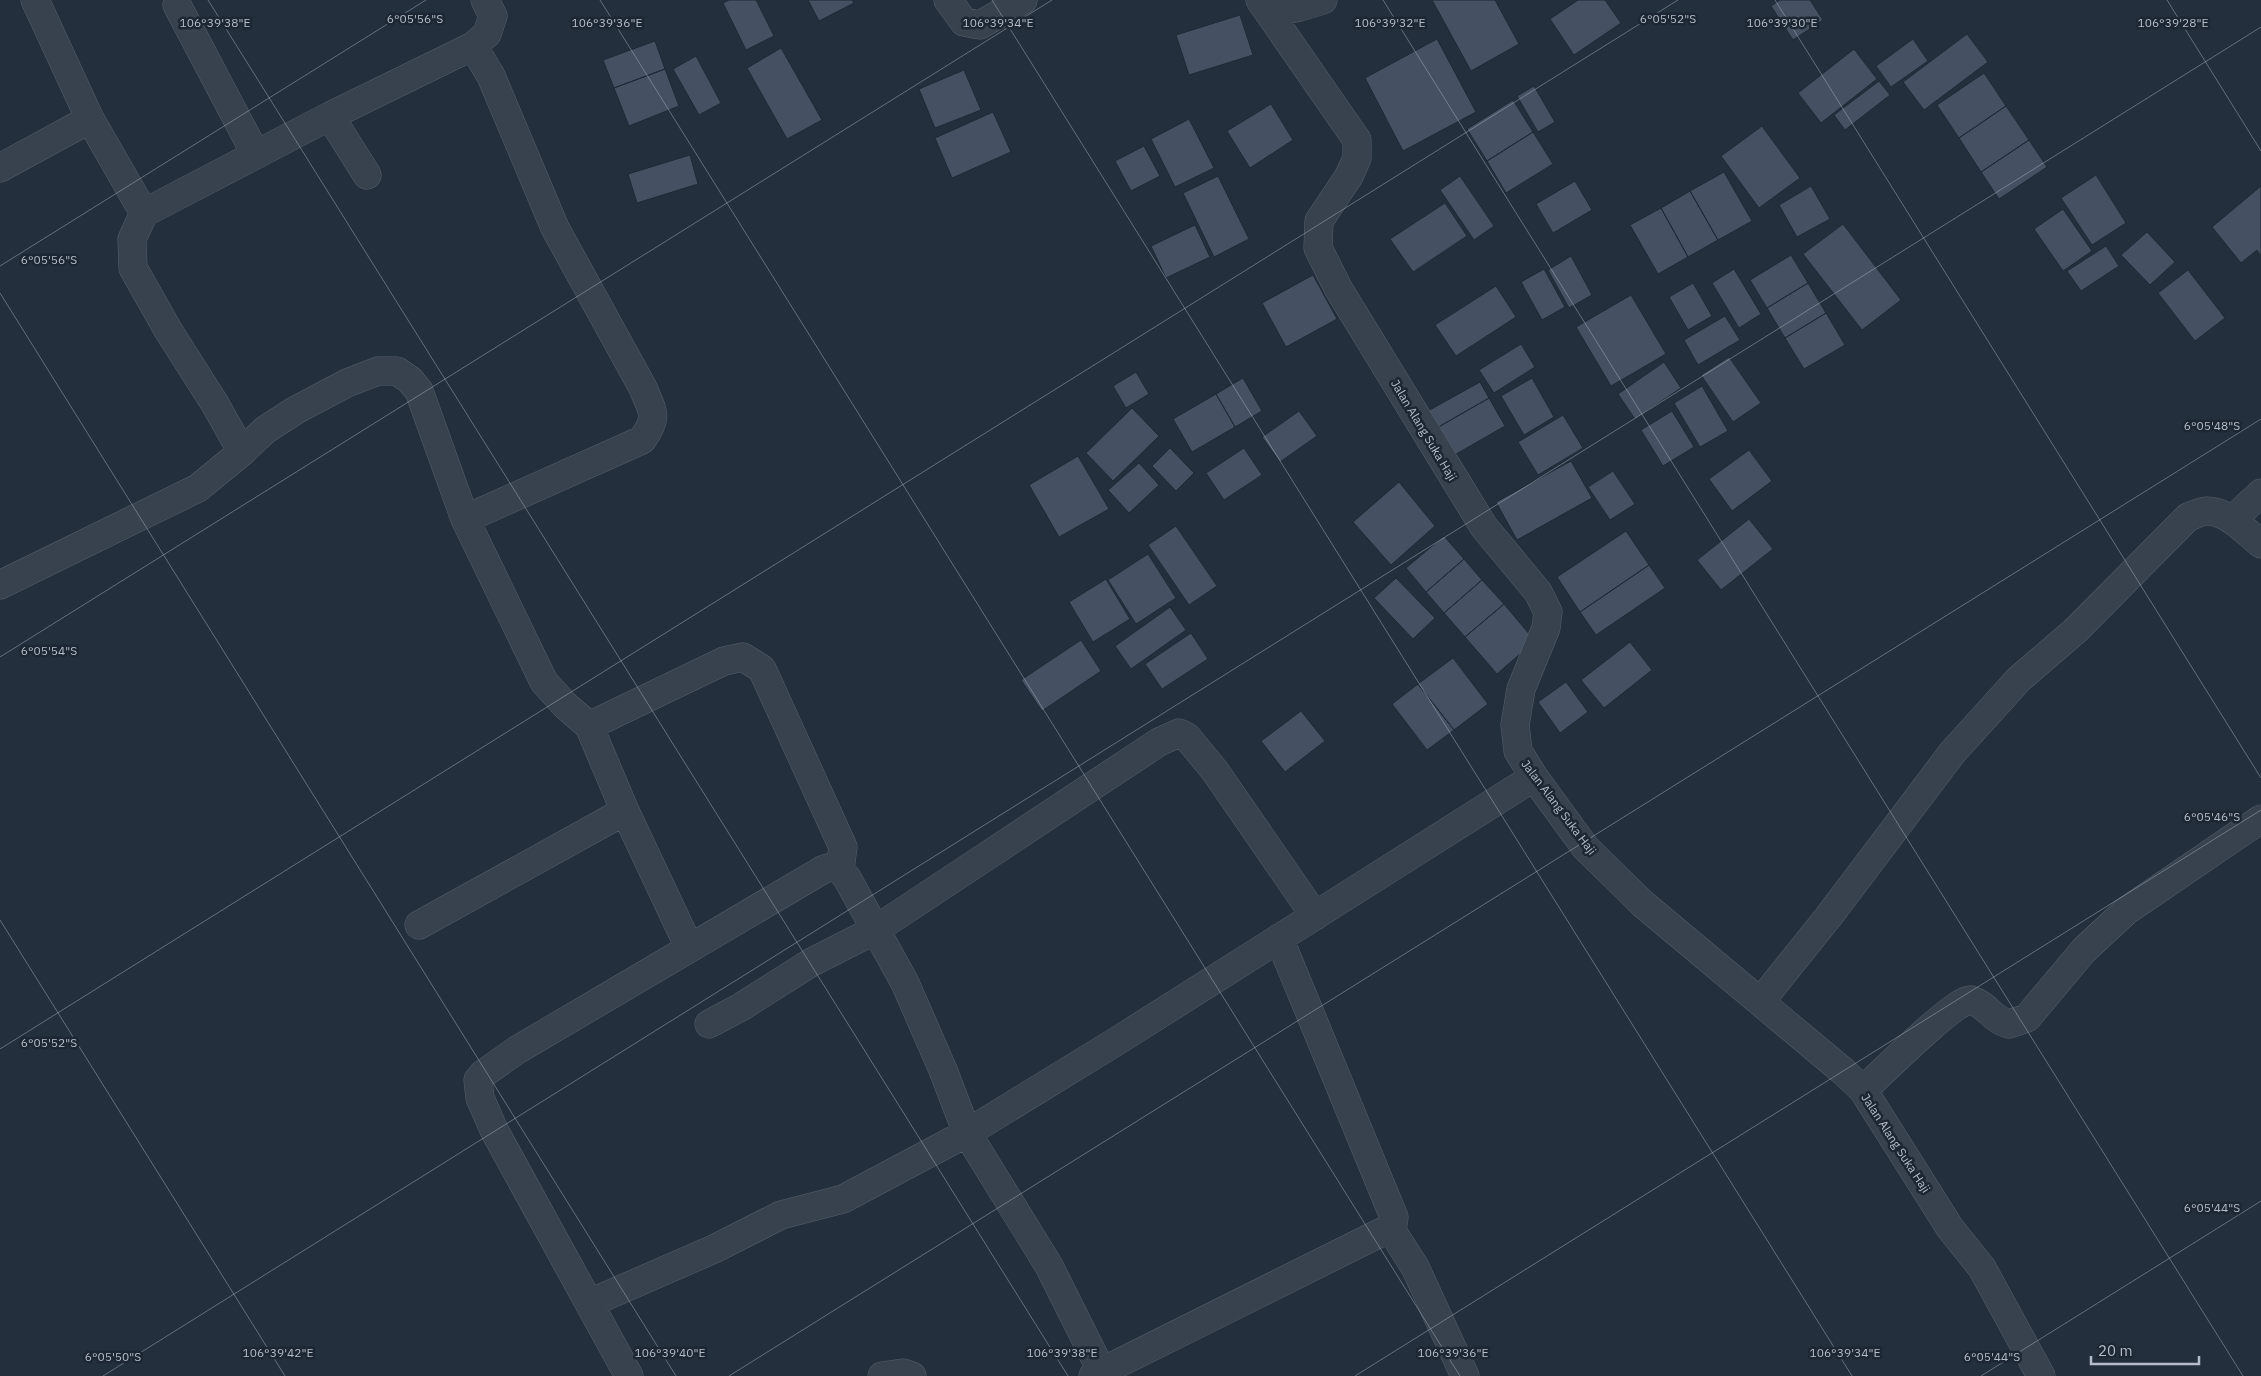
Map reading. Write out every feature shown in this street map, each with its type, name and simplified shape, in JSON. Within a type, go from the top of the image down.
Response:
[{"type":"street","points":[[35,0],[90,119],[144,213]]},
{"type":"street","points":[[242,452],[132,268],[132,239],[144,213],[330,116],[473,46],[487,34],[493,16],[485,0]]},
{"type":"street","points":[[948,0],[964,22],[980,25],[1023,0]]},
{"type":"street","points":[[1265,6],[1300,8],[1323,0]]},
{"type":"street","points":[[177,5],[256,155]]},
{"type":"street","name":"Jalan Alang Suka Haji","points":[[1265,6],[1357,140],[1357,158],[1349,176],[1318,221],[1318,248],[1338,288],[1484,527],[1538,592],[1548,612],[1546,628],[1521,689],[1515,725],[1518,751],[1534,777],[1592,853],[1643,904],[1863,1090],[1950,1228],[1982,1268],[2042,1376]]},
{"type":"street","points":[[465,519],[642,440],[653,424],[653,412],[643,388],[555,228],[491,76],[473,46]]},
{"type":"street","points":[[330,116],[367,176]]},
{"type":"street","points":[[0,168],[90,119]]},
{"type":"street","points":[[0,585],[198,488],[242,452],[265,430],[329,392],[378,371],[397,371],[410,380],[419,391],[465,519],[544,682],[565,706],[589,726],[625,811],[689,947]]},
{"type":"street","points":[[2232,520],[2261,493]]},
{"type":"street","points":[[1760,1002],[1829,916],[1952,752],[2019,679],[2076,630],[2188,517],[2208,511],[2232,520],[2261,544]]},
{"type":"street","points":[[589,726],[724,660],[743,657],[762,669],[843,848],[840,869]]},
{"type":"street","points":[[708,1024],[741,1007],[812,962],[875,930],[1159,742],[1179,733],[1188,737],[1215,771],[1315,916]]},
{"type":"street","points":[[590,1303],[714,1249],[781,1215],[843,1199],[967,1133],[1534,777]]},
{"type":"street","points":[[419,925],[625,811]]},
{"type":"street","points":[[1863,1090],[1942,1017],[1960,1003],[1967,1000],[1978,1003],[1995,1018],[2009,1024],[2027,1018],[2084,950],[2126,911],[2261,818]]},
{"type":"street","points":[[629,1376],[494,1130],[480,1098],[478,1080],[483,1074],[517,1050],[827,867],[840,869],[847,878],[906,983],[943,1070],[967,1133],[1049,1266],[1098,1374],[1382,1232],[1392,1231]]},
{"type":"street","points":[[1279,938],[1394,1217],[1392,1231],[1415,1267],[1465,1376]]},
{"type":"street","points":[[882,1376],[903,1373],[912,1376]]},
{"type":"building","points":[[729,0],[756,0],[774,36],[746,50],[723,3]]},
{"type":"building","points":[[808,0],[852,0],[854,3],[819,21]]},
{"type":"building","points":[[1432,0],[1495,0],[1519,44],[1471,71]]},
{"type":"building","points":[[1578,0],[1605,0],[1621,23],[1574,55],[1550,19]]},
{"type":"building","points":[[1780,0],[1810,0],[1823,20],[1793,40],[1771,6]]},
{"type":"building","points":[[1240,15],[1253,55],[1189,75],[1176,35]]},
{"type":"building","points":[[1967,34],[1988,62],[1924,110],[1903,82]]},
{"type":"building","points":[[1437,39],[1476,112],[1403,151],[1365,78]]},
{"type":"building","points":[[1913,39],[1928,61],[1891,87],[1876,66]]},
{"type":"building","points":[[655,41],[665,69],[614,88],[603,60]]},
{"type":"building","points":[[781,48],[822,120],[787,139],[747,68]]},
{"type":"building","points":[[1854,49],[1877,79],[1821,123],[1798,93]]},
{"type":"building","points":[[696,56],[721,103],[699,115],[673,69]]},
{"type":"building","points":[[665,69],[679,106],[629,126],[614,88]]},
{"type":"building","points":[[964,70],[981,110],[935,128],[919,89]]},
{"type":"building","points":[[1984,73],[2006,106],[1959,138],[1937,105]]},
{"type":"building","points":[[1879,81],[1890,95],[1845,130],[1834,115]]},
{"type":"building","points":[[1534,86],[1555,122],[1538,132],[1517,96]]},
{"type":"building","points":[[1513,100],[1533,132],[1487,161],[1467,129]]},
{"type":"building","points":[[1271,104],[1293,140],[1250,168],[1227,131]]},
{"type":"building","points":[[2006,106],[2029,140],[1981,172],[1959,138]]},
{"type":"building","points":[[993,112],[1011,152],[952,178],[935,138]]},
{"type":"building","points":[[1189,119],[1214,168],[1175,187],[1151,139]]},
{"type":"building","points":[[1762,126],[1800,178],[1759,208],[1721,156]]},
{"type":"building","points":[[1533,132],[1553,164],[1506,193],[1487,161]]},
{"type":"building","points":[[2029,140],[2047,167],[1999,199],[1981,172]]},
{"type":"building","points":[[1144,146],[1160,176],[1131,191],[1115,161]]},
{"type":"building","points":[[690,155],[698,184],[637,203],[628,174]]},
{"type":"building","points":[[1724,172],[1752,221],[1718,240],[1690,191]]},
{"type":"building","points":[[2096,175],[2126,223],[2092,245],[2061,198]]},
{"type":"building","points":[[1218,176],[1249,239],[1214,257],[1183,193]]},
{"type":"building","points":[[1460,176],[1494,226],[1474,240],[1440,190]]},
{"type":"building","points":[[1575,181],[1592,210],[1553,233],[1536,204]]},
{"type":"building","points":[[1811,186],[1830,219],[1797,237],[1779,205]]},
{"type":"building","points":[[2261,186],[2261,256],[2257,250],[2241,263],[2212,227]]},
{"type":"building","points":[[1690,191],[1718,240],[1688,257],[1661,208]]},
{"type":"building","points":[[1445,203],[1467,236],[1413,272],[1390,239]]},
{"type":"building","points":[[1661,208],[1688,257],[1658,274],[1630,225]]},
{"type":"building","points":[[2063,209],[2092,251],[2063,271],[2034,229]]},
{"type":"building","points":[[1843,224],[1901,300],[1862,330],[1803,254]]},
{"type":"building","points":[[1195,225],[1210,257],[1166,278],[1151,246]]},
{"type":"building","points":[[2147,232],[2175,262],[2150,285],[2121,255]]},
{"type":"building","points":[[2106,246],[2119,266],[2081,291],[2067,271]]},
{"type":"building","points":[[1791,255],[1808,283],[1767,308],[1750,280]]},
{"type":"building","points":[[1571,256],[1592,295],[1569,308],[1548,270]]},
{"type":"building","points":[[1544,269],[1565,307],[1542,320],[1521,282]]},
{"type":"building","points":[[1734,269],[1761,314],[1739,328],[1712,283]]},
{"type":"building","points":[[2188,270],[2225,318],[2195,341],[2158,293]]},
{"type":"building","points":[[1313,275],[1337,319],[1286,347],[1262,303]]},
{"type":"building","points":[[1693,283],[1712,316],[1688,330],[1669,297]]},
{"type":"building","points":[[1808,283],[1826,313],[1785,338],[1767,308]]},
{"type":"building","points":[[1496,286],[1516,317],[1456,356],[1435,325]]},
{"type":"building","points":[[1631,295],[1666,354],[1611,386],[1576,327]]},
{"type":"building","points":[[1826,313],[1845,345],[1804,369],[1785,338]]},
{"type":"building","points":[[1725,316],[1740,340],[1698,365],[1684,340]]},
{"type":"building","points":[[1521,344],[1535,367],[1494,393],[1479,370]]},
{"type":"building","points":[[1729,357],[1761,403],[1733,422],[1701,375]]},
{"type":"building","points":[[1664,362],[1681,388],[1635,419],[1618,394]]},
{"type":"building","points":[[1136,372],[1149,394],[1126,408],[1113,386]]},
{"type":"building","points":[[1243,378],[1262,411],[1235,427],[1216,394]]},
{"type":"building","points":[[1532,378],[1554,417],[1524,435],[1501,396]]},
{"type":"building","points":[[1480,382],[1489,398],[1435,429],[1426,412]]},
{"type":"building","points":[[1702,386],[1728,431],[1700,447],[1674,403]]},
{"type":"building","points":[[1216,394],[1235,427],[1192,452],[1173,419]]},
{"type":"building","points":[[1489,398],[1505,426],[1451,457],[1435,429]]},
{"type":"building","points":[[1132,408],[1159,436],[1113,481],[1086,453]]},
{"type":"building","points":[[1299,411],[1317,436],[1280,462],[1262,437]]},
{"type":"building","points":[[1672,411],[1694,447],[1663,466],[1641,430]]},
{"type":"building","points":[[1563,415],[1583,448],[1538,475],[1518,442]]},
{"type":"building","points":[[1170,448],[1194,473],[1176,491],[1152,466]]},
{"type":"building","points":[[1244,448],[1262,475],[1224,500],[1206,473]]},
{"type":"building","points":[[1749,450],[1772,481],[1732,511],[1709,479]]},
{"type":"building","points":[[1078,456],[1109,509],[1059,537],[1029,485]]},
{"type":"building","points":[[1571,461],[1592,498],[1517,540],[1496,502]]},
{"type":"building","points":[[1139,463],[1159,485],[1129,513],[1108,490]]},
{"type":"building","points":[[1613,471],[1635,504],[1610,520],[1588,487]]},
{"type":"building","points":[[1399,482],[1435,526],[1391,565],[1353,522]]},
{"type":"building","points":[[1749,519],[1773,549],[1721,590],[1697,560]]},
{"type":"building","points":[[1176,526],[1217,586],[1189,605],[1148,545]]},
{"type":"building","points":[[1626,531],[1649,565],[1580,612],[1557,577]]},
{"type":"building","points":[[1444,536],[1464,559],[1426,592],[1406,568]]},
{"type":"building","points":[[1148,554],[1176,598],[1136,624],[1108,580]]},
{"type":"building","points":[[1464,559],[1482,580],[1444,613],[1426,592]]},
{"type":"building","points":[[1649,565],[1665,588],[1596,635],[1580,612]]},
{"type":"building","points":[[1396,578],[1435,618],[1413,639],[1374,598]]},
{"type":"building","points":[[1106,579],[1130,619],[1093,642],[1069,602]]},
{"type":"building","points":[[1482,580],[1504,604],[1465,637],[1444,613]]},
{"type":"building","points":[[1504,604],[1535,641],[1497,674],[1465,637]]},
{"type":"building","points":[[1170,607],[1186,630],[1131,669],[1115,646]]},
{"type":"building","points":[[1191,633],[1208,659],[1162,689],[1145,664]]},
{"type":"building","points":[[1081,640],[1101,671],[1042,711],[1021,680]]},
{"type":"building","points":[[1630,642],[1652,670],[1604,708],[1581,680]]},
{"type":"building","points":[[1453,658],[1488,704],[1454,730],[1418,684]]},
{"type":"building","points":[[1566,682],[1588,712],[1560,733],[1538,702]]},
{"type":"building","points":[[1418,684],[1454,730],[1427,750],[1392,704]]},
{"type":"building","points":[[1301,711],[1325,741],[1285,772],[1261,741]]}]
